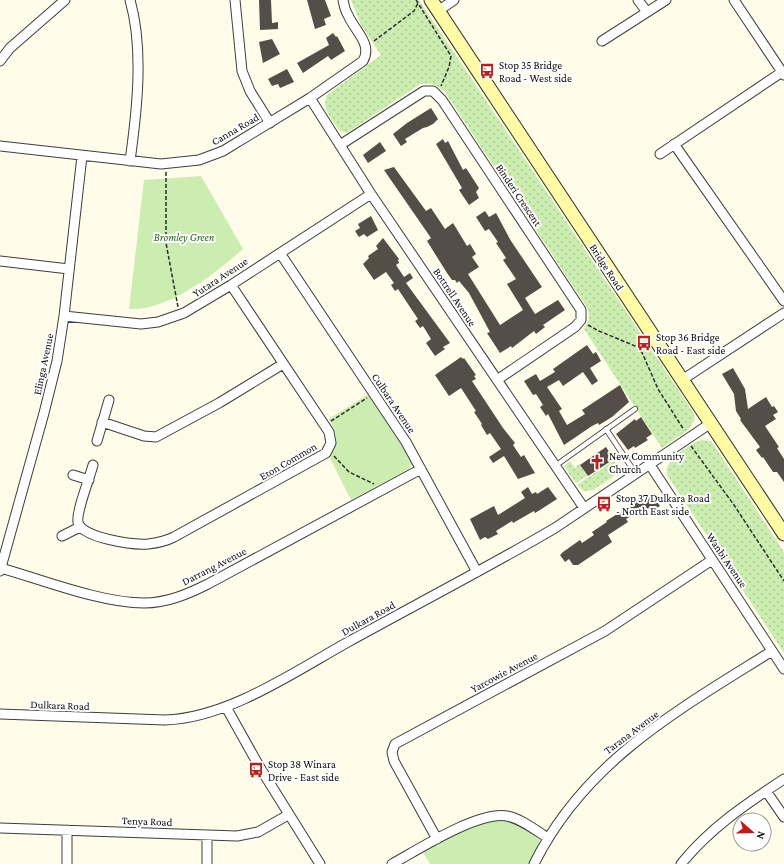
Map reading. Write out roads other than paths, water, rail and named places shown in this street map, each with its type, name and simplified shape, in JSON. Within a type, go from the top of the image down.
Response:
[{"type":"main road","name":"Bridge Road","points":[[431,0],[784,534]]},
{"type":"street","points":[[0,61],[10,48],[65,0]]},
{"type":"street","points":[[130,0],[138,40],[136,105],[130,161]]},
{"type":"street","points":[[235,0],[242,71],[250,91],[270,123]]},
{"type":"street","name":"Canna Road","points":[[0,146],[166,164],[186,163],[213,156],[270,123],[359,66],[366,52],[361,36],[347,15],[343,0]]},
{"type":"street","points":[[438,11],[454,0]]},
{"type":"street","points":[[638,0],[647,12]]},
{"type":"street","points":[[602,41],[666,0]]},
{"type":"street","points":[[660,154],[783,74],[734,0]]},
{"type":"street","name":"Binderi Crescent","points":[[340,145],[418,94],[427,90],[437,94],[579,306],[582,316],[576,327],[497,380]]},
{"type":"street","name":"Bottrell Avenue","points":[[310,98],[371,194],[584,508]]},
{"type":"street","points":[[674,144],[784,301]]},
{"type":"street","name":"Elinga Avenue","points":[[0,569],[52,384],[64,316],[82,156]]},
{"type":"street","name":"Yutara Avenue","points":[[64,316],[141,324],[158,322],[180,315],[197,307],[371,194]]},
{"type":"street","name":"Culbara Avenue","points":[[280,253],[406,442],[477,572]]},
{"type":"street","points":[[0,261],[69,269]]},
{"type":"street","name":"Eton Common","points":[[80,527],[90,534],[128,543],[140,544],[160,542],[174,537],[324,456],[328,450],[331,439],[324,425],[231,285]]},
{"type":"street","points":[[682,380],[784,312]]},
{"type":"street","points":[[102,422],[144,436],[156,436],[219,403],[283,364]]},
{"type":"street","points":[[97,442],[109,400]]},
{"type":"street","name":"Dulkara Road","points":[[0,714],[172,720],[211,713],[281,679],[555,528],[711,423]]},
{"type":"street","points":[[62,536],[80,527],[78,517],[93,465]]},
{"type":"street","name":"Wanbi Avenue","points":[[650,465],[784,669]]},
{"type":"street","name":"Darrang Avenue","points":[[0,569],[121,601],[144,603],[176,598],[208,584],[421,469]]},
{"type":"street","points":[[73,475],[89,480]]},
{"type":"street","name":"Yarcowie Avenue","points":[[437,840],[394,761],[392,752],[395,744],[592,638],[712,560]]},
{"type":"street","name":"Tarana Avenue","points":[[534,864],[548,838],[576,797],[616,757],[647,733],[772,651]]},
{"type":"street","points":[[226,706],[288,815],[320,864]]},
{"type":"street","points":[[682,864],[719,825],[766,790],[784,779]]},
{"type":"street","points":[[766,790],[784,817]]},
{"type":"street","name":"Tenya Road","points":[[0,828],[237,836],[252,834],[265,829],[288,815]]},
{"type":"street","points":[[392,864],[482,818],[495,815],[515,819],[548,838]]},
{"type":"street","points":[[67,830],[67,864]]},
{"type":"street","points":[[207,835],[207,864]]},
{"type":"lane","points":[[555,466],[635,409]]},
{"type":"lane","points":[[606,429],[636,474]]},
{"type":"place","name":"Stop 35 Bridge Road - West side","points":[[487,71]]},
{"type":"place","name":"Stop 36 Bridge Road - East side","points":[[644,343]]},
{"type":"place","name":"New Community Church","points":[[597,462]]},
{"type":"place","name":"Stop 37 Dulkara Road - North East side","points":[[604,504]]},
{"type":"place","name":"Stop 38 Winara Drive - East side","points":[[256,770]]},
{"type":"park label","name":"Bromley Green","points":[[184,237]]}]
